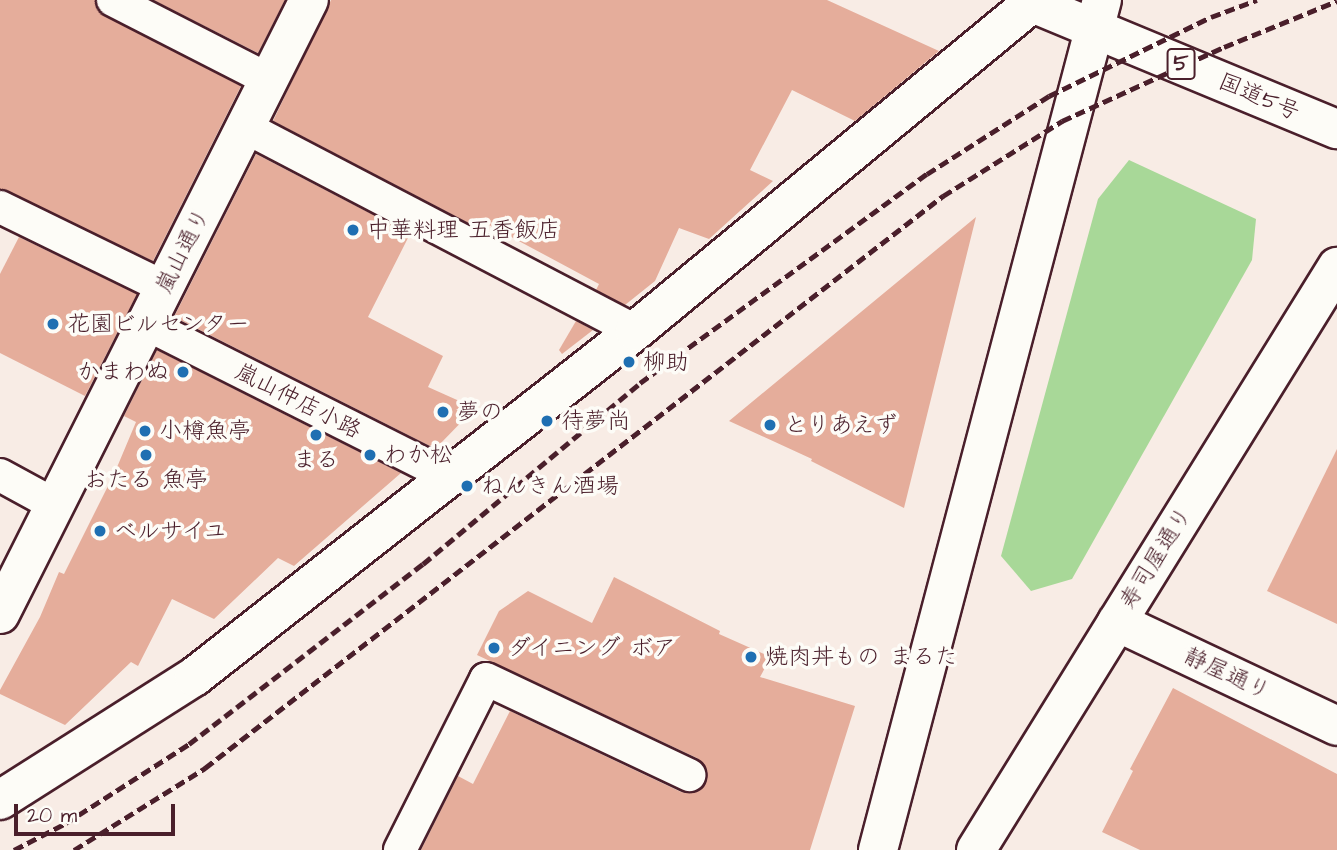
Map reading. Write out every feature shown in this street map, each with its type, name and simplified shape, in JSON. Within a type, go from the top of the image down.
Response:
[{"type":"main road","name":"嵐山通り","points":[[0,614],[309,0]]},
{"type":"main road","name":"国道5号","points":[[1028,2],[1099,15],[1337,129]]},
{"type":"main road","points":[[0,800],[194,677],[635,331],[1028,2]]},
{"type":"main road","points":[[878,850],[1099,15]]},
{"type":"main road","name":"寿司屋通り","points":[[976,850],[1337,267]]},
{"type":"main road","name":"静屋通り","points":[[1117,622],[1337,726]]},
{"type":"lane","points":[[113,0],[269,79]]},
{"type":"lane","points":[[245,127],[635,331]]},
{"type":"lane","points":[[0,207],[164,287]]},
{"type":"lane","name":"嵐山仲店小路","points":[[146,324],[450,477]]},
{"type":"lane","points":[[0,475],[55,505]]},
{"type":"lane","points":[[400,850],[486,679],[689,775]]},
{"type":"green space","points":[[1129,160],[1256,219],[1252,260],[1072,579],[1031,591],[1001,556],[1098,199]]},
{"type":"building","points":[[0,0],[95,0],[97,9],[105,16],[241,86],[153,261],[0,189]]},
{"type":"building","points":[[153,0],[285,0],[258,53]]},
{"type":"building","points":[[331,0],[827,0],[939,51],[855,121],[792,90],[750,170],[773,181],[709,239],[679,228],[655,281],[625,305],[596,290],[599,284],[476,218],[472,225],[273,121]]},
{"type":"building","points":[[256,154],[410,234],[368,317],[443,356],[428,387],[475,408],[440,444],[435,442],[430,446],[174,317]]},
{"type":"building","points":[[976,217],[904,508],[811,461],[812,459],[729,421]]},
{"type":"building","name":"花園ビルセンター","points":[[19,237],[137,294],[85,396],[0,353],[0,274]]},
{"type":"building","points":[[576,321],[593,330],[562,354],[559,350]]},
{"type":"building","points":[[157,350],[401,473],[294,566],[278,558],[214,619],[172,599],[138,666],[131,662],[65,725],[0,694],[0,690],[40,617],[59,572],[64,574],[115,472],[136,422],[124,416]]},
{"type":"building","points":[[1337,449],[1337,624],[1267,591]]},
{"type":"building","points":[[614,577],[720,631],[719,634],[771,657],[760,677],[855,706],[810,850],[421,850],[458,776],[473,784],[510,711],[681,792],[691,793],[705,783],[707,773],[697,758],[477,655],[499,611],[528,591],[592,623]]},
{"type":"building","points":[[1173,688],[1337,774],[1337,850],[1140,850],[1102,832],[1133,771],[1130,769]]},
{"type":"railway","points":[[14,850],[66,823],[189,744],[423,564],[640,383],[927,174],[1049,96],[1211,17],[1257,0]]},
{"type":"railway","points":[[74,850],[205,768],[943,196],[1062,121],[1224,47],[1337,1]]},
{"type":"place","name":"中華料理 五香飯店","points":[[353,230]]},
{"type":"place","name":"花園ビルセンター","points":[[53,324]]},
{"type":"place","name":"柳助","points":[[629,362]]},
{"type":"place","name":"かまわぬ","points":[[183,372]]},
{"type":"place","name":"夢の","points":[[443,412]]},
{"type":"place","name":"待夢尚","points":[[547,421]]},
{"type":"place","name":"とりあえず","points":[[770,425]]},
{"type":"place","name":"小樽魚亭","points":[[145,431]]},
{"type":"place","name":"まる","points":[[316,435]]},
{"type":"place","name":"おたる 魚亭","points":[[146,455]]},
{"type":"place","name":"わか松","points":[[370,455]]},
{"type":"place","name":"ねんきん酒場","points":[[467,486]]},
{"type":"place","name":"ベルサイユ","points":[[100,531]]},
{"type":"place","name":"ダイニング ボア","points":[[494,648]]},
{"type":"place","name":"焼肉丼もの まるた","points":[[751,657]]}]
